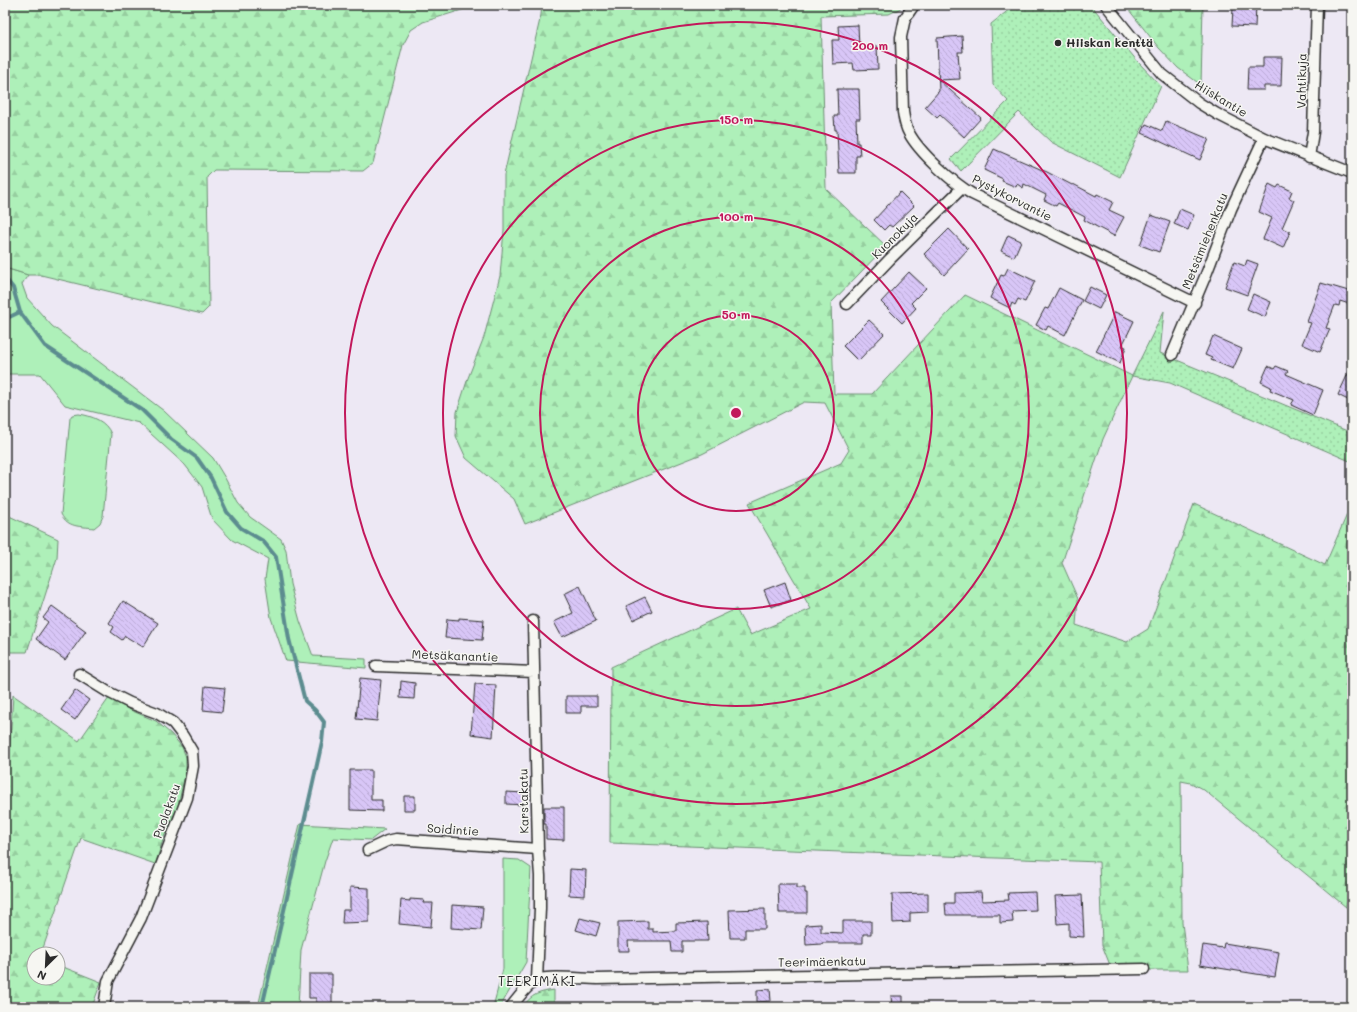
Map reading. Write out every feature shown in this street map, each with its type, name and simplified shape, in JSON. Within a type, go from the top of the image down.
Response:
[{"type":"street","name":"Pystykorvantie","points":[[914,5],[905,18],[901,37],[904,122],[908,132],[922,151],[962,188],[979,198],[1195,302]]},
{"type":"street","name":"Hiiskantie","points":[[1106,5],[1158,69],[1198,103],[1264,138],[1352,173]]},
{"type":"street","name":"Vahtikuja","points":[[1310,157],[1313,132],[1317,5]]},
{"type":"street","name":"Metsämiehenkatu","points":[[1172,355],[1195,302],[1231,209],[1264,138]]},
{"type":"street","name":"Kuonokuja","points":[[847,304],[962,188]]},
{"type":"street","name":"Karstakatu","points":[[533,621],[538,849],[540,876],[537,980]]},
{"type":"street","name":"Metsäkanantie","points":[[376,666],[534,672]]},
{"type":"street","name":"Puolakatu","points":[[79,674],[108,692],[130,703],[157,713],[173,723],[192,751],[193,766],[187,798],[141,918],[108,981],[104,1007]]},
{"type":"street","name":"Soidintie","points":[[368,850],[387,841],[396,840],[538,849]]},
{"type":"street","name":"Teerimäenkatu","points":[[537,980],[549,978],[604,979],[1144,969]]},
{"type":"street","points":[[511,1007],[518,997],[537,980]]},
{"type":"green space","points":[[5,5],[478,5],[423,22],[411,30],[403,45],[373,163],[363,171],[214,170],[207,177],[209,307],[202,314],[41,275],[28,275],[5,268]]},
{"type":"green space","points":[[542,5],[904,5],[889,14],[821,16],[826,189],[886,246],[831,303],[834,394],[872,394],[965,295],[1132,376],[1103,439],[1062,563],[1078,599],[1076,625],[1127,642],[1148,629],[1194,504],[1325,565],[1352,503],[1352,912],[1204,790],[1191,783],[1181,781],[1182,923],[1188,970],[1112,970],[1102,945],[1099,862],[610,843],[611,667],[736,609],[750,635],[811,609],[749,503],[841,463],[849,450],[825,403],[804,402],[702,454],[525,524],[514,499],[466,458],[456,436],[457,412],[484,337],[500,276],[504,230],[504,175],[541,15]]},
{"type":"green space","points":[[1015,5],[1091,5],[1138,62],[1161,86],[1120,177],[1051,142],[1019,112],[961,171],[951,159],[1008,101],[993,85],[991,24]]},
{"type":"green space","points":[[1125,5],[1203,5],[1201,85],[1178,68],[1159,48]]},
{"type":"green space","points":[[5,268],[28,275],[22,284],[27,298],[52,326],[164,411],[213,458],[238,503],[250,517],[281,539],[286,550],[290,584],[300,621],[313,656],[366,659],[366,668],[286,661],[271,618],[265,579],[268,559],[232,540],[212,519],[202,487],[185,465],[139,423],[65,405],[40,374],[5,374]]},
{"type":"green space","points":[[1164,311],[1160,353],[1352,433],[1352,462],[1170,383],[1132,376]]},
{"type":"green space","points":[[79,414],[89,416],[102,422],[109,429],[111,434],[103,516],[100,523],[94,528],[75,526],[67,522],[61,514],[70,418],[72,415]]},
{"type":"green space","points":[[5,514],[58,539],[57,558],[27,652],[5,652]]},
{"type":"green space","points":[[13,695],[79,741],[109,698],[128,709],[156,721],[171,734],[182,747],[186,757],[186,770],[178,806],[164,837],[155,865],[81,838],[44,946],[26,946],[26,986],[66,986],[66,968],[101,982],[92,1007],[5,1007],[5,759],[9,759]]},
{"type":"green space","points":[[300,824],[385,829],[371,840],[333,838],[325,861],[301,950],[298,1007],[258,1007]]},
{"type":"green space","points":[[503,859],[519,860],[531,868],[526,962],[500,1007],[493,1007],[503,969]]},
{"type":"green space","points":[[554,990],[554,1007],[523,1007],[529,999],[536,994]]},
{"type":"building","points":[[1237,5],[1256,5],[1255,27],[1232,26],[1233,8],[1236,9]]},
{"type":"building","points":[[858,25],[859,47],[877,46],[878,69],[854,70],[853,63],[833,64],[832,40],[839,40],[838,26]]},
{"type":"building","points":[[962,36],[963,52],[958,52],[960,79],[939,80],[981,118],[964,137],[940,115],[937,118],[925,107],[939,91],[937,38]]},
{"type":"building","points":[[1263,57],[1282,57],[1281,86],[1264,86],[1264,90],[1247,90],[1248,67],[1263,67]]},
{"type":"building","points":[[837,89],[859,89],[860,119],[856,119],[857,143],[859,143],[860,156],[856,156],[856,173],[839,173],[837,130],[835,130],[834,116],[838,116]]},
{"type":"building","points":[[1166,121],[1209,139],[1200,160],[1142,133],[1146,124],[1162,131]]},
{"type":"building","points":[[994,149],[1047,172],[1096,196],[1097,194],[1113,202],[1109,210],[1124,217],[1114,236],[1084,220],[1085,217],[1058,203],[1056,206],[1044,200],[1046,195],[1024,184],[1023,188],[1017,184],[1016,187],[1002,181],[1003,179],[984,170]]},
{"type":"building","points":[[1269,184],[1277,188],[1279,185],[1292,191],[1289,198],[1294,200],[1282,228],[1290,232],[1283,248],[1263,239],[1272,218],[1259,212]]},
{"type":"building","points":[[900,192],[914,206],[892,227],[889,225],[884,230],[874,220]]},
{"type":"building","points":[[1180,209],[1194,215],[1188,230],[1174,224]]},
{"type":"building","points":[[1151,215],[1170,222],[1159,252],[1140,245]]},
{"type":"building","points":[[949,229],[968,249],[944,275],[924,254]]},
{"type":"building","points":[[1008,235],[1021,241],[1014,257],[1001,251]]},
{"type":"building","points":[[1247,260],[1258,264],[1247,295],[1225,287],[1234,262],[1245,266]]},
{"type":"building","points":[[1008,268],[1035,281],[1025,302],[1018,299],[1015,305],[1012,303],[1010,308],[990,298],[1001,275],[1004,276]]},
{"type":"building","points":[[909,272],[926,288],[911,303],[916,308],[902,323],[881,302]]},
{"type":"building","points":[[1321,283],[1352,292],[1352,305],[1340,301],[1339,306],[1335,305],[1326,328],[1330,329],[1320,352],[1302,344],[1311,323],[1307,322]]},
{"type":"building","points":[[1090,287],[1106,295],[1099,309],[1083,301]]},
{"type":"building","points":[[1059,288],[1082,300],[1065,335],[1048,326],[1046,330],[1036,325],[1045,308],[1048,309]]},
{"type":"building","points":[[1253,294],[1271,302],[1265,317],[1247,309]]},
{"type":"building","points":[[1115,312],[1134,321],[1122,346],[1126,347],[1120,363],[1096,351]]},
{"type":"building","points":[[869,320],[884,334],[858,361],[843,346]]},
{"type":"building","points":[[1213,336],[1242,349],[1233,369],[1211,360],[1212,358],[1205,355]]},
{"type":"building","points":[[1352,365],[1352,402],[1338,395]]},
{"type":"building","points":[[1268,366],[1274,369],[1276,366],[1288,371],[1286,374],[1323,390],[1313,415],[1291,405],[1294,400],[1270,390],[1271,387],[1261,382]]},
{"type":"building","points":[[785,582],[791,600],[771,607],[764,590]]},
{"type":"building","points":[[580,586],[596,621],[562,637],[554,622],[573,613],[564,594]]},
{"type":"building","points":[[645,597],[652,611],[633,620],[626,606]]},
{"type":"building","points":[[123,601],[158,623],[143,647],[125,636],[122,640],[111,632],[114,627],[109,623]]},
{"type":"building","points":[[52,606],[86,631],[65,660],[36,639],[48,622],[43,618]]},
{"type":"building","points":[[459,618],[484,620],[482,640],[445,638],[447,619],[459,620]]},
{"type":"building","points":[[360,678],[381,680],[377,721],[356,719]]},
{"type":"building","points":[[401,681],[415,683],[414,699],[400,698]]},
{"type":"building","points":[[475,684],[496,685],[493,737],[471,734]]},
{"type":"building","points":[[205,686],[225,688],[222,712],[203,710]]},
{"type":"building","points":[[75,690],[89,700],[75,720],[61,710]]},
{"type":"building","points":[[566,696],[597,696],[597,706],[581,706],[581,713],[566,713]]},
{"type":"building","points":[[350,770],[371,770],[371,800],[382,800],[382,811],[350,810]]},
{"type":"building","points":[[506,792],[524,793],[524,805],[506,804]]},
{"type":"building","points":[[404,796],[415,796],[415,810],[404,810]]},
{"type":"building","points":[[544,807],[564,807],[564,840],[546,839]]},
{"type":"building","points":[[570,869],[586,870],[585,896],[569,895]]},
{"type":"building","points":[[778,884],[797,884],[797,888],[805,888],[805,893],[807,893],[807,913],[779,913]]},
{"type":"building","points":[[350,887],[369,888],[369,922],[342,923],[343,910],[350,910]]},
{"type":"building","points":[[981,892],[982,901],[1009,900],[1008,893],[1035,892],[1036,910],[1012,911],[1013,922],[1000,923],[1000,915],[946,915],[945,903],[954,903],[954,893]]},
{"type":"building","points":[[928,893],[928,912],[910,913],[910,922],[893,923],[892,894]]},
{"type":"building","points":[[1082,895],[1084,937],[1069,936],[1069,923],[1057,924],[1055,896]]},
{"type":"building","points":[[410,899],[424,900],[423,903],[433,903],[431,927],[399,924],[401,900],[410,901]]},
{"type":"building","points":[[452,905],[483,907],[481,930],[451,928]]},
{"type":"building","points":[[765,909],[765,929],[745,929],[745,938],[730,938],[729,910]]},
{"type":"building","points":[[580,918],[600,923],[596,936],[576,930]]},
{"type":"building","points":[[648,921],[648,929],[653,929],[653,932],[676,931],[676,923],[707,922],[708,941],[682,941],[682,952],[672,952],[671,941],[628,941],[629,951],[618,951],[618,922]]},
{"type":"building","points":[[843,921],[871,921],[871,934],[863,934],[863,943],[822,943],[806,945],[805,925],[821,924],[821,932],[843,933]]},
{"type":"building","points":[[1224,943],[1279,952],[1275,977],[1200,965],[1203,945],[1223,948]]},
{"type":"building","points":[[309,974],[332,974],[332,1007],[316,1007],[316,998],[309,998]]},
{"type":"building","points":[[770,989],[771,1001],[757,1002],[757,990]]},
{"type":"building","points":[[891,996],[903,996],[903,1007],[892,1007]]},
{"type":"waterway","points":[[5,278],[13,288],[20,312],[45,346],[142,410],[171,439],[197,458],[211,478],[227,512],[241,528],[263,541],[276,557],[289,639],[305,701],[315,710],[324,722],[322,742],[262,1007]]},
{"type":"waterway","points":[[5,319],[20,312]]},
{"type":"place","name":"Hiiskan kenttä","points":[[1058,43]]},
{"type":"district","name":"TEERIMÄKI","points":[[537,981]]}]
